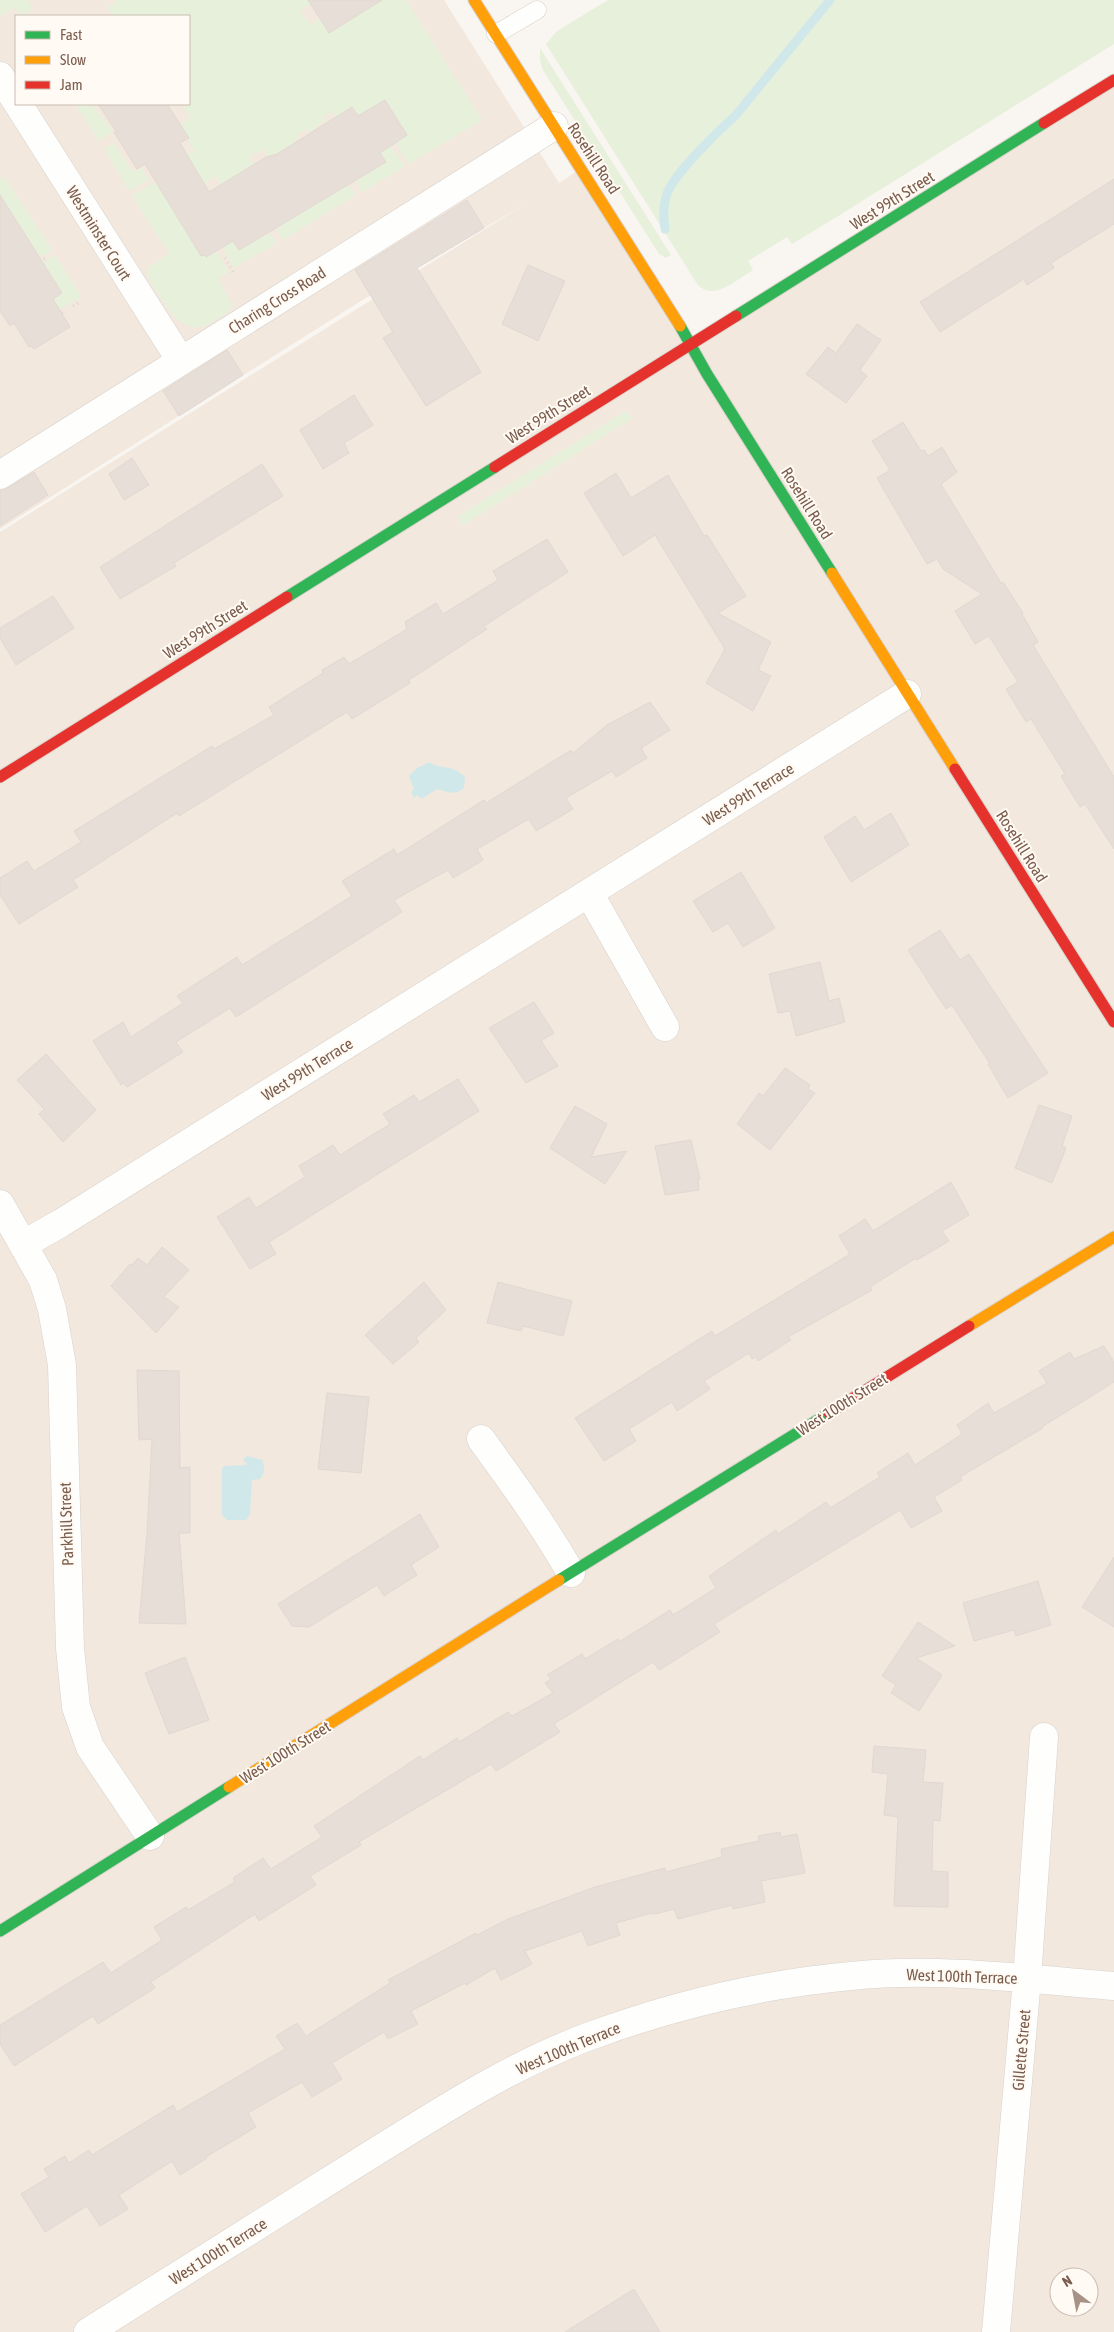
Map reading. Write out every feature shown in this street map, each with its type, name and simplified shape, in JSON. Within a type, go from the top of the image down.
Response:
[{"type":"street","name":"Rosehill Road","points":[[474,0],[691,344],[706,374],[1114,1022]]},
{"type":"street","name":"Westminster Court","points":[[0,76],[15,99]]},
{"type":"street","name":"West 99th Street","points":[[0,776],[1114,80]]},
{"type":"street","name":"Westminster Court","points":[[19,105],[181,361]]},
{"type":"street","name":"Charing Cross Road","points":[[0,474],[554,126]]},
{"type":"street","name":"West 99th Terrace","points":[[24,1244],[907,694]]},
{"type":"street","points":[[589,893],[665,1028]]},
{"type":"street","name":"Parkhill Street","points":[[0,1204],[43,1280],[52,1309],[62,1365],[70,1648],[76,1707],[90,1747],[150,1836]]},
{"type":"street","name":"West 100th Street","points":[[0,1930],[570,1573],[1114,1237]]},
{"type":"street","points":[[481,1440],[519,1490],[570,1573]]},
{"type":"street","name":"Gillette Street","points":[[996,2332],[1027,1978],[1044,1737]]},
{"type":"street","name":"West 100th Terrace","points":[[88,2332],[417,2126],[515,2070],[588,2036],[689,2003],[747,1991],[851,1976],[918,1973],[1027,1978],[1114,1986]]},
{"type":"lane","points":[[496,34],[537,10]]},
{"type":"path","points":[[225,258],[234,272]]},
{"type":"path","points":[[73,306],[78,302]]},
{"type":"path","points":[[62,313],[66,310]]},
{"type":"shaded area","points":[[0,0],[444,0],[559,183],[582,168],[691,344],[1114,80],[1114,2332],[0,2332],[0,532],[530,201],[364,299],[0,529]]},
{"type":"green space","points":[[0,0],[29,0],[33,10],[20,15],[15,7],[0,16]]},
{"type":"green space","points":[[115,0],[315,0],[300,11],[310,25],[320,19],[329,33],[382,0],[406,0],[482,120],[409,164],[398,146],[398,141],[407,134],[385,100],[358,116],[336,117],[332,111],[323,117],[327,123],[323,121],[309,134],[306,129],[297,135],[299,139],[270,160],[263,149],[249,157],[256,168],[222,186],[216,176],[201,185],[204,255],[206,257],[216,251],[229,271],[218,279],[233,305],[227,313],[213,322],[201,327],[191,327],[181,322],[165,305],[146,274],[148,267],[169,254],[132,195],[156,182],[162,192],[187,155],[194,151],[180,124],[190,117],[183,105],[190,105],[190,15],[112,15],[107,8],[116,2]]},
{"type":"green space","points":[[608,0],[1114,0],[1114,44],[792,244],[787,237],[748,261],[753,270],[724,288],[709,291],[702,288],[696,282],[546,44],[557,31]]},
{"type":"green space","points":[[540,48],[671,255],[666,258],[659,254],[543,70],[540,61]]},
{"type":"green space","points":[[76,105],[90,105],[91,107],[93,105],[113,132],[99,141]]},
{"type":"green space","points":[[114,143],[131,169],[135,171],[141,167],[147,177],[147,181],[129,191],[104,149]]},
{"type":"green space","points":[[390,146],[405,166],[361,193],[356,180],[386,162],[380,152]]},
{"type":"green space","points":[[5,177],[52,250],[42,257],[40,254],[38,255],[13,216],[0,201],[0,180]]},
{"type":"green space","points":[[345,181],[356,195],[283,240],[277,227]]},
{"type":"green space","points":[[267,233],[271,234],[277,243],[234,268],[224,253],[226,252],[223,247],[233,241],[239,250]]},
{"type":"green space","points":[[55,255],[82,297],[59,309],[53,299],[62,293],[44,265],[45,261]]},
{"type":"green space","points":[[625,411],[633,418],[462,526],[458,516]]},
{"type":"water","points":[[429,762],[460,773],[465,777],[464,788],[454,793],[437,789],[421,799],[417,795],[414,798],[411,792],[414,789],[409,776],[417,768]]},
{"type":"water","points":[[247,1456],[262,1460],[264,1472],[260,1479],[252,1480],[250,1514],[246,1520],[227,1520],[222,1515],[222,1468],[225,1466],[247,1465],[243,1459]]},
{"type":"building","points":[[308,0],[382,0],[329,33]]},
{"type":"building","points":[[385,100],[407,135],[380,153],[386,162],[239,250],[233,241],[206,257],[204,255],[201,256],[145,164],[137,169],[114,132],[116,131],[99,105],[168,105],[189,138],[180,143],[209,192],[266,157],[277,154],[352,107],[358,116]]},
{"type":"building","points":[[1114,179],[1114,224],[1051,263],[1054,268],[1027,285],[1024,279],[940,332],[920,302]]},
{"type":"building","points":[[0,195],[62,293],[53,299],[70,327],[34,349],[32,346],[29,347],[14,323],[10,326],[0,311]]},
{"type":"building","points":[[467,200],[484,228],[417,268],[481,372],[426,406],[383,338],[393,332],[355,270]]},
{"type":"building","points":[[528,265],[565,281],[538,341],[502,324]]},
{"type":"building","points":[[857,324],[881,340],[860,370],[867,376],[846,403],[806,374],[828,347],[836,353]]},
{"type":"building","points":[[227,350],[243,375],[179,416],[163,391]]},
{"type":"building","points":[[354,395],[373,425],[344,443],[349,453],[323,469],[300,430]]},
{"type":"building","points":[[903,422],[921,451],[924,450],[928,456],[942,447],[957,472],[941,484],[1001,583],[1003,582],[1023,613],[1038,642],[1033,645],[1114,777],[1114,849],[1085,804],[1080,807],[1061,776],[1065,774],[1031,719],[1026,722],[1006,689],[1018,682],[989,636],[975,644],[955,611],[982,594],[943,569],[937,559],[927,564],[877,478],[890,470],[872,441]]},
{"type":"building","points":[[132,458],[149,485],[124,500],[109,474]]},
{"type":"building","points":[[262,464],[283,496],[174,563],[176,566],[120,599],[100,567]]},
{"type":"building","points":[[34,472],[48,495],[0,526],[0,491]]},
{"type":"building","points":[[616,473],[631,498],[668,475],[704,536],[707,535],[746,596],[718,613],[771,642],[758,670],[771,676],[753,711],[706,683],[725,649],[655,535],[623,556],[584,493]]},
{"type":"building","points":[[547,539],[568,572],[484,626],[487,629],[409,680],[410,683],[352,719],[347,712],[179,816],[177,813],[73,880],[78,887],[19,924],[0,895],[0,878],[27,861],[34,871],[81,842],[74,831],[212,746],[214,749],[274,715],[269,707],[323,673],[322,670],[344,657],[349,664],[407,629],[405,622],[436,603],[443,614],[498,580],[493,571]]},
{"type":"building","points":[[53,596],[74,628],[16,665],[0,638],[0,628]]},
{"type":"building","points":[[650,702],[670,730],[641,748],[647,758],[616,777],[612,771],[566,798],[573,809],[536,831],[529,819],[477,849],[483,860],[453,878],[448,870],[394,900],[402,912],[236,1017],[230,1008],[176,1042],[183,1052],[127,1087],[123,1083],[121,1085],[93,1041],[123,1022],[131,1037],[183,1003],[177,996],[237,957],[242,965],[352,896],[342,881],[394,849],[397,855],[484,800],[486,803],[571,750],[573,753],[607,725]]},
{"type":"building","points":[[891,813],[909,845],[851,882],[824,837],[855,816],[864,830]]},
{"type":"building","points":[[741,872],[775,928],[743,947],[728,923],[713,932],[693,901]]},
{"type":"building","points":[[940,930],[960,960],[969,954],[1048,1073],[1008,1098],[988,1064],[990,1064],[952,1005],[946,1009],[908,950]]},
{"type":"building","points":[[820,962],[829,1001],[839,998],[845,1022],[796,1036],[790,1011],[778,1013],[769,974]]},
{"type":"building","points":[[534,1002],[554,1033],[541,1041],[558,1066],[526,1083],[489,1028]]},
{"type":"building","points":[[46,1054],[96,1110],[63,1142],[39,1114],[44,1109],[17,1080]]},
{"type":"building","points":[[785,1068],[810,1085],[808,1089],[815,1093],[770,1150],[737,1124],[759,1093],[763,1096]]},
{"type":"building","points":[[458,1079],[479,1111],[269,1242],[276,1254],[250,1269],[217,1217],[249,1197],[256,1208],[305,1177],[299,1166],[333,1145],[340,1155],[390,1124],[383,1114],[414,1095],[419,1102]]},
{"type":"building","points":[[1039,1105],[1072,1116],[1062,1146],[1066,1148],[1052,1183],[1015,1168]]},
{"type":"building","points":[[575,1106],[607,1124],[591,1157],[627,1151],[605,1184],[550,1148]]},
{"type":"building","points":[[691,1140],[700,1179],[698,1179],[699,1190],[665,1195],[655,1146]]},
{"type":"building","points":[[951,1182],[969,1215],[942,1231],[949,1241],[917,1260],[916,1258],[870,1287],[872,1290],[788,1337],[791,1340],[758,1361],[756,1357],[752,1359],[749,1353],[704,1381],[710,1389],[677,1411],[672,1402],[629,1429],[636,1441],[604,1461],[575,1418],[712,1331],[715,1336],[850,1254],[839,1236],[865,1219],[873,1231]]},
{"type":"building","points":[[162,1247],[189,1270],[164,1297],[179,1307],[156,1333],[111,1286],[130,1264],[132,1265],[138,1258],[147,1265]]},
{"type":"building","points":[[424,1282],[446,1310],[416,1338],[419,1342],[393,1364],[365,1335]]},
{"type":"building","points":[[498,1282],[572,1301],[563,1336],[523,1326],[521,1331],[487,1323]]},
{"type":"building","points":[[1104,1346],[1114,1362],[1114,1382],[1043,1428],[960,1477],[962,1480],[934,1497],[942,1511],[911,1528],[900,1510],[714,1624],[720,1632],[659,1670],[653,1662],[554,1724],[560,1732],[496,1771],[491,1764],[359,1842],[361,1845],[310,1876],[316,1885],[259,1921],[255,1914],[151,1982],[155,1988],[98,2024],[93,2016],[14,2066],[0,2044],[0,2025],[103,1962],[111,1973],[162,1940],[154,1927],[186,1907],[188,1910],[235,1882],[233,1878],[263,1858],[271,1869],[322,1837],[314,1826],[420,1756],[423,1760],[457,1738],[459,1742],[508,1712],[512,1716],[553,1693],[545,1683],[551,1679],[547,1675],[582,1654],[585,1659],[618,1639],[619,1642],[670,1610],[673,1615],[716,1588],[709,1576],[776,1530],[778,1534],[826,1502],[830,1508],[880,1477],[877,1473],[908,1453],[915,1465],[962,1434],[957,1425],[988,1403],[994,1413],[1047,1383],[1039,1371],[1070,1352],[1074,1359]]},
{"type":"building","points":[[137,1370],[179,1371],[180,1468],[190,1467],[190,1533],[179,1533],[186,1624],[139,1623],[147,1533],[152,1439],[139,1440]]},
{"type":"building","points":[[327,1393],[369,1397],[361,1473],[318,1469]]},
{"type":"building","points":[[420,1514],[439,1547],[411,1565],[417,1575],[384,1596],[377,1585],[309,1627],[292,1626],[278,1604]]},
{"type":"building","points":[[1114,1557],[1114,1627],[1082,1607]]},
{"type":"building","points":[[1038,1581],[1051,1625],[1016,1636],[1014,1630],[974,1641],[963,1603]]},
{"type":"building","points":[[918,1622],[955,1646],[916,1658],[942,1675],[919,1711],[891,1693],[896,1685],[882,1676]]},
{"type":"building","points":[[185,1657],[209,1720],[169,1734],[145,1673]]},
{"type":"building","points":[[874,1746],[926,1750],[923,1782],[943,1783],[940,1821],[933,1820],[932,1871],[948,1872],[948,1907],[894,1906],[898,1817],[884,1815],[888,1774],[872,1772]]},
{"type":"building","points":[[780,1832],[781,1837],[797,1834],[805,1873],[761,1881],[765,1902],[733,1909],[732,1905],[678,1919],[674,1909],[655,1914],[651,1913],[616,1923],[620,1935],[588,1946],[582,1931],[525,1951],[532,1964],[501,1980],[495,1968],[466,1985],[465,1983],[411,2011],[418,2024],[388,2039],[384,2032],[332,2063],[342,2079],[312,2097],[302,2082],[248,2113],[256,2127],[180,2175],[172,2161],[119,2195],[128,2209],[100,2226],[87,2206],[45,2232],[21,2194],[49,2177],[44,2169],[65,2156],[69,2163],[89,2150],[92,2155],[173,2105],[177,2112],[285,2049],[276,2036],[297,2023],[306,2036],[390,1983],[388,1980],[476,1933],[477,1935],[508,1919],[595,1887],[665,1868],[666,1872],[722,1857],[721,1849],[759,1841],[758,1836]]},
{"type":"building","points":[[634,2289],[660,2332],[565,2332]]},
{"type":"waterway","points":[[665,229],[665,200],[673,182],[699,151],[736,115],[830,0]]},
{"type":"traffic: fast","points":[[736,316],[1044,123]]},
{"type":"traffic: fast","points":[[680,326],[707,374],[832,573]]},
{"type":"traffic: fast","points":[[287,597],[495,467]]},
{"type":"traffic: fast","points":[[559,1580],[829,1413]]},
{"type":"traffic: fast","points":[[0,1931],[229,1787]]},
{"type":"traffic: slow","points":[[474,0],[680,326]]},
{"type":"traffic: slow","points":[[832,573],[955,769]]},
{"type":"traffic: slow","points":[[969,1326],[1114,1237]]},
{"type":"traffic: slow","points":[[229,1787],[559,1580]]},
{"type":"traffic: jam","points":[[1044,123],[1114,80]]},
{"type":"traffic: jam","points":[[495,467],[736,316]]},
{"type":"traffic: jam","points":[[0,777],[287,597]]},
{"type":"traffic: jam","points":[[955,769],[1114,1022]]},
{"type":"traffic: jam","points":[[829,1413],[969,1326]]}]
